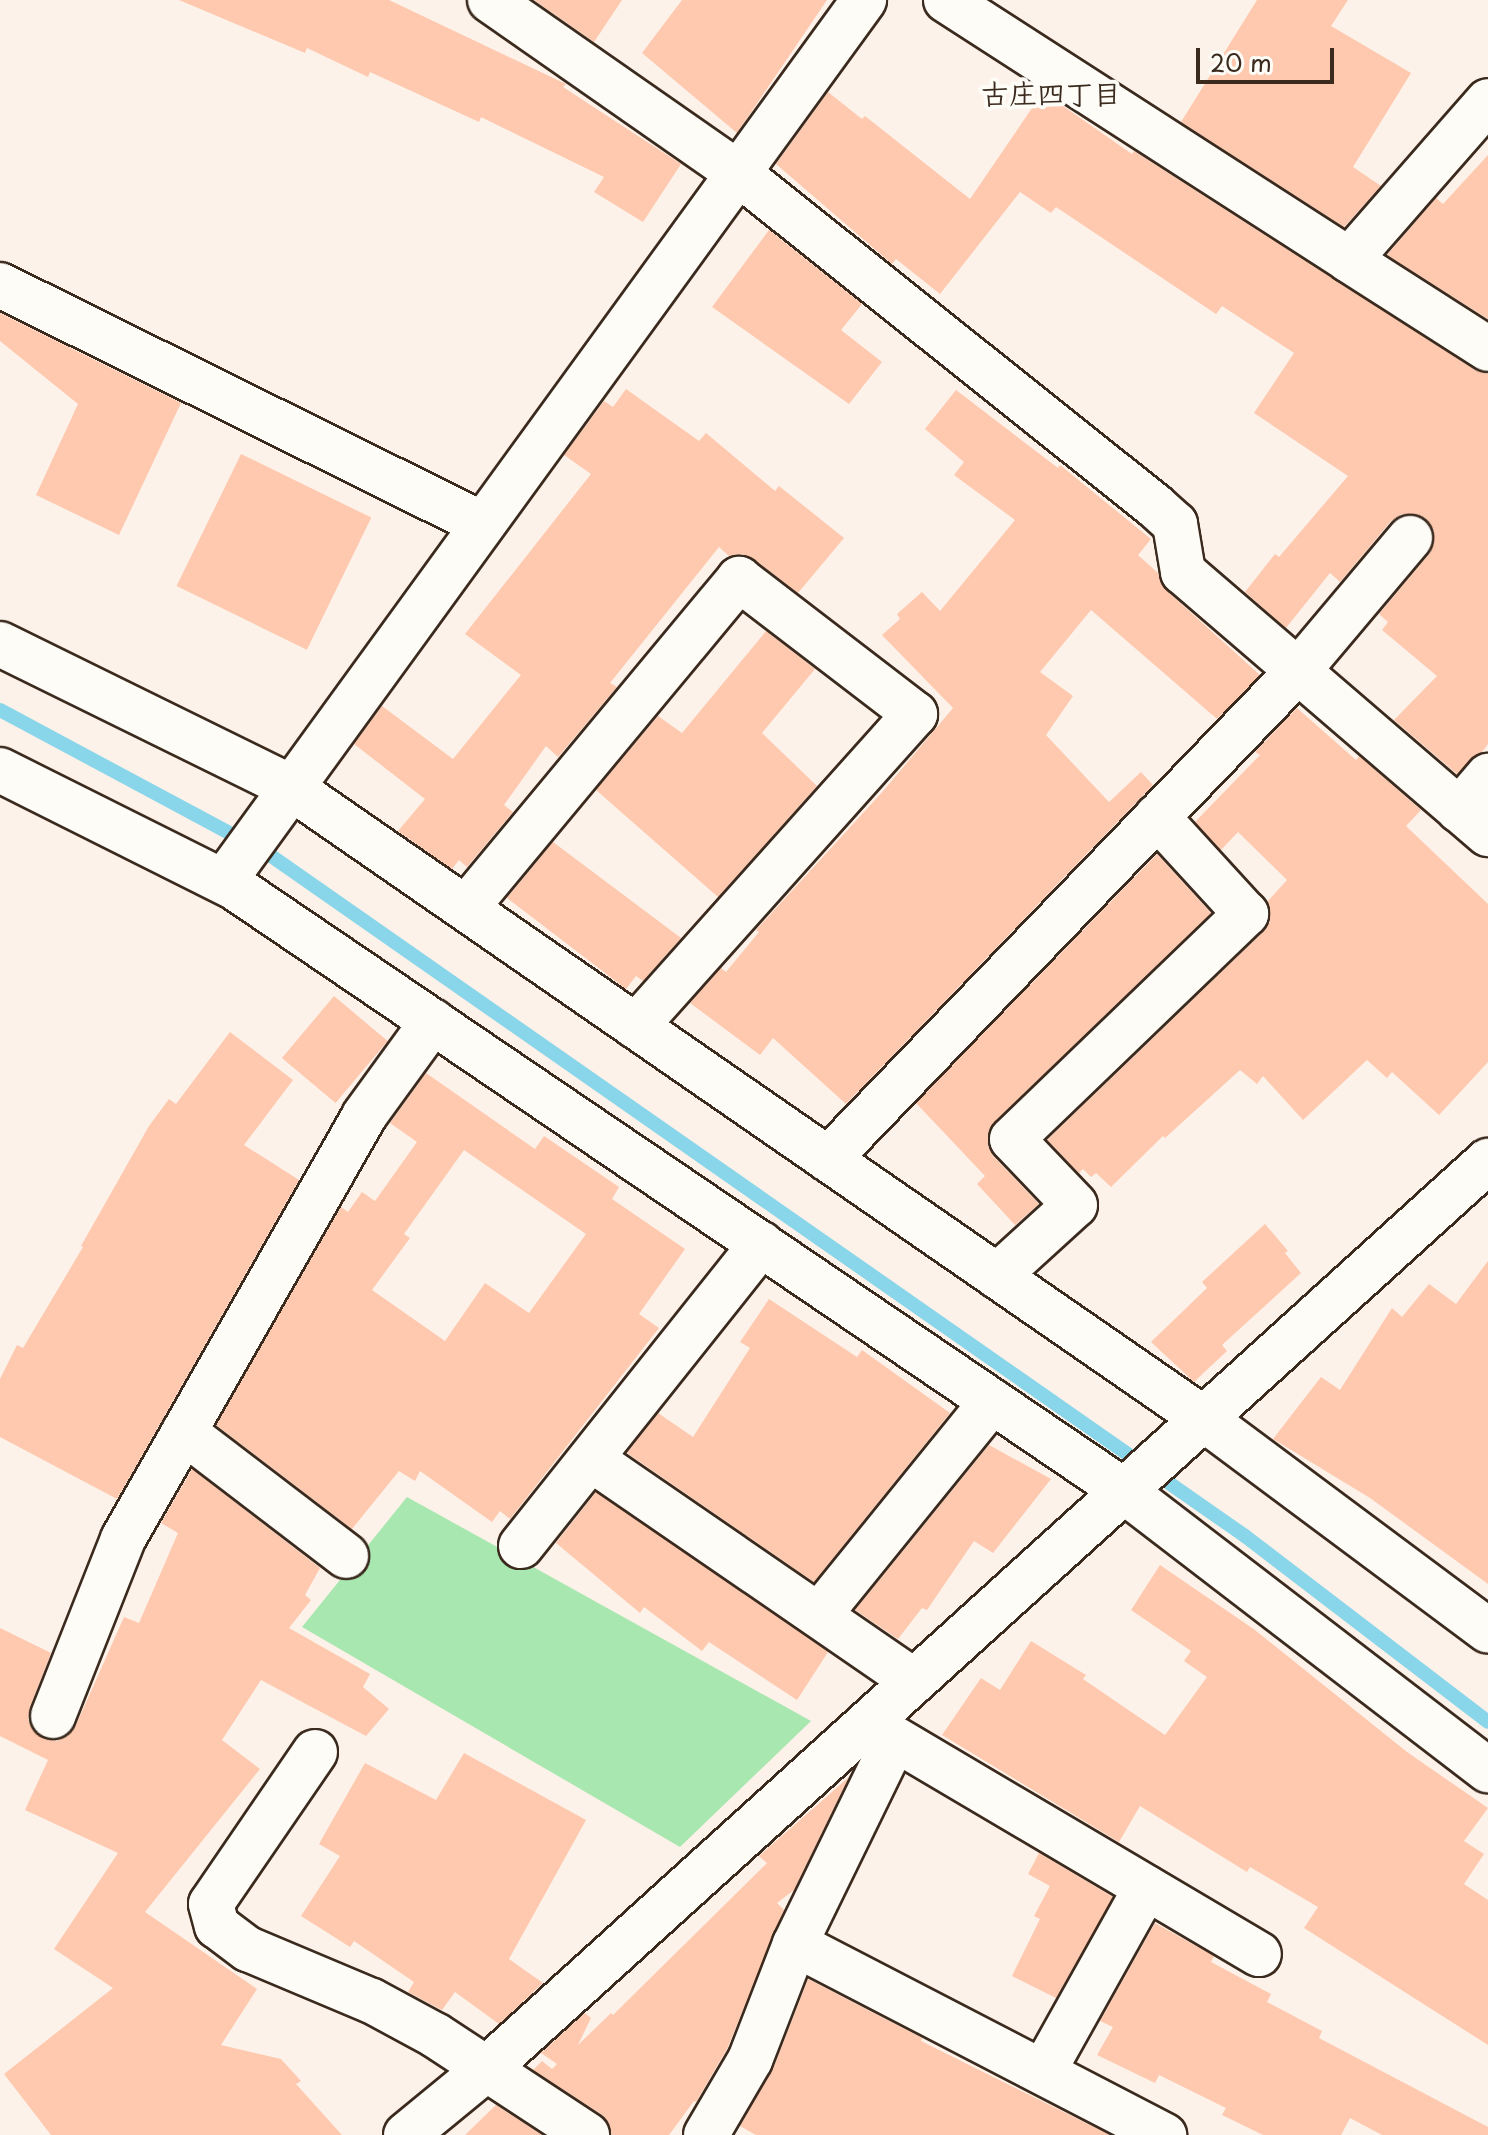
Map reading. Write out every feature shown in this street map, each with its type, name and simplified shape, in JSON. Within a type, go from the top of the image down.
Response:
[{"type":"street","points":[[490,0],[738,173],[1175,524],[1183,572],[1474,822],[1488,776]]},
{"type":"street","points":[[224,881],[864,0]]},
{"type":"street","points":[[946,0],[1488,349]]},
{"type":"street","points":[[1349,260],[1488,101]]},
{"type":"street","points":[[0,285],[482,524]]},
{"type":"street","points":[[828,1159],[1298,671],[1410,538]]},
{"type":"street","points":[[466,908],[739,579],[915,714],[636,1026]]},
{"type":"street","points":[[0,644],[290,787],[1204,1419],[1488,1631]]},
{"type":"street","points":[[0,770],[224,881],[433,1021],[1124,1491],[1488,1770]]},
{"type":"street","points":[[997,1276],[1075,1205],[1012,1139],[1246,914],[1157,817]]},
{"type":"street","points":[[53,1716],[123,1539],[364,1116],[433,1021]]},
{"type":"street","points":[[706,2135],[750,2060],[881,1732],[914,1681],[1488,1161]]},
{"type":"street","points":[[521,1546],[761,1244]]},
{"type":"street","points":[[819,1615],[992,1401]]},
{"type":"street","points":[[184,1432],[346,1556]]},
{"type":"street","points":[[591,1459],[914,1681]]},
{"type":"street","points":[[881,1732],[1259,1954]]},
{"type":"street","points":[[406,2135],[881,1732]]},
{"type":"street","points":[[315,1752],[211,1904],[217,1926],[248,1949],[372,2001],[435,2035],[587,2135]]},
{"type":"street","points":[[1043,2072],[1146,1888]]},
{"type":"street","points":[[795,1944],[1164,2135]]},
{"type":"green space","points":[[407,1497],[811,1721],[680,1847],[302,1627]]},
{"type":"building","points":[[179,0],[389,0],[566,84],[563,87],[681,164],[643,222],[594,192],[604,177],[481,117],[479,122],[370,72],[368,77],[307,48],[305,53]]},
{"type":"building","points":[[534,0],[622,0],[594,42]]},
{"type":"building","points":[[682,0],[827,0],[737,133],[642,53]]},
{"type":"building","points":[[1257,0],[1348,0],[1331,26],[1411,73],[1353,167],[1381,186],[1344,227],[1181,122]]},
{"type":"building","points":[[828,92],[862,119],[865,116],[970,199],[1043,92],[1132,154],[1134,151],[1475,370],[1488,374],[1488,744],[1482,752],[1457,774],[1394,720],[1437,676],[1382,630],[1388,622],[1379,614],[1430,553],[1434,530],[1425,518],[1402,514],[1391,521],[1340,582],[1330,573],[1286,628],[1245,592],[1275,554],[1279,557],[1348,476],[1254,413],[1294,353],[1222,306],[1216,314],[1056,207],[1051,213],[1020,192],[940,294],[896,259],[892,264],[776,164]]},
{"type":"building","points":[[1488,155],[1488,319],[1387,255],[1436,198],[1443,204]]},
{"type":"building","points":[[769,230],[862,304],[841,330],[882,362],[849,404],[712,307]]},
{"type":"building","points":[[0,313],[181,403],[119,535],[36,495],[78,404],[0,341]]},
{"type":"building","points":[[626,389],[699,441],[706,433],[775,491],[779,486],[844,538],[798,593],[754,559],[742,554],[729,556],[719,547],[610,683],[617,687],[558,757],[546,746],[504,805],[513,812],[467,867],[459,860],[452,869],[398,831],[425,799],[354,744],[382,706],[453,759],[521,675],[465,634],[591,474],[564,455],[604,401],[613,407]]},
{"type":"building","points":[[956,390],[1058,468],[1060,465],[1151,539],[1138,555],[1158,573],[1167,591],[1260,675],[1217,719],[1091,610],[1040,672],[1073,696],[1046,735],[1109,802],[1141,772],[1153,785],[846,1104],[773,1038],[760,1055],[690,1003],[721,968],[726,972],[759,932],[756,930],[884,790],[953,708],[882,635],[900,619],[897,614],[922,592],[940,611],[1015,520],[954,475],[964,462],[925,429]]},
{"type":"building","points":[[241,454],[371,518],[307,650],[177,586]]},
{"type":"building","points":[[766,631],[815,669],[762,733],[817,786],[718,897],[596,790],[658,716],[682,733]]},
{"type":"building","points":[[1297,708],[1356,760],[1359,756],[1421,810],[1406,826],[1488,904],[1488,1062],[1439,1115],[1392,1072],[1387,1078],[1367,1060],[1303,1120],[1263,1076],[1257,1084],[1240,1070],[1165,1138],[1163,1136],[1111,1187],[1096,1173],[1091,1177],[1083,1169],[1079,1173],[1047,1140],[1270,922],[1267,902],[1287,880],[1238,832],[1221,850],[1195,822],[1260,755],[1255,752]]},
{"type":"building","points":[[553,842],[681,938],[643,981],[636,976],[626,989],[507,898]]},
{"type":"building","points":[[1157,854],[1211,913],[994,1122],[988,1133],[988,1146],[993,1156],[1039,1204],[1015,1225],[977,1184],[985,1176],[916,1103]]},
{"type":"building","points":[[334,996],[388,1041],[336,1103],[282,1058]]},
{"type":"building","points":[[230,1032],[293,1080],[244,1145],[299,1180],[117,1499],[0,1437],[0,1379],[17,1345],[23,1348],[83,1247],[149,1126],[169,1099],[176,1104]]},
{"type":"building","points":[[426,1073],[535,1149],[544,1136],[619,1187],[612,1199],[685,1249],[639,1314],[659,1328],[510,1519],[500,1511],[492,1522],[420,1471],[415,1481],[399,1471],[352,1529],[216,1425],[341,1207],[348,1212],[362,1192],[375,1201],[417,1142],[390,1123]],"holes":[[[464,1150],[586,1234],[529,1313],[485,1283],[445,1341],[372,1290],[410,1238],[404,1234]]]},
{"type":"building","points":[[1265,1224],[1288,1251],[1285,1253],[1301,1273],[1222,1345],[1227,1351],[1194,1382],[1151,1342],[1207,1288],[1202,1282]]},
{"type":"building","points":[[1488,1261],[1488,1584],[1370,1498],[1273,1439],[1321,1377],[1340,1390],[1392,1308],[1402,1317],[1429,1284],[1456,1304]]},
{"type":"building","points":[[769,1299],[857,1357],[862,1350],[950,1413],[814,1582],[627,1453],[658,1413],[693,1437],[750,1348],[740,1342]]},
{"type":"building","points":[[989,1445],[1051,1479],[993,1553],[974,1541],[927,1610],[922,1608],[898,1639],[855,1610]]},
{"type":"building","points":[[192,1469],[320,1568],[305,1595],[311,1600],[289,1628],[370,1674],[363,1687],[389,1709],[366,1736],[261,1680],[222,1740],[260,1769],[145,1912],[257,1989],[221,2045],[281,2059],[301,2081],[296,2084],[342,2135],[51,2135],[4,2074],[113,1988],[54,1949],[118,1853],[25,1810],[48,1760],[0,1736],[0,1628],[51,1653],[28,1720],[34,1732],[45,1739],[57,1741],[68,1736],[76,1725],[124,1617],[139,1623],[178,1533],[161,1523]]},
{"type":"building","points":[[596,1492],[828,1652],[797,1700],[709,1642],[702,1651],[644,1607],[640,1613],[556,1543]]},
{"type":"building","points":[[1160,1565],[1255,1630],[1407,1752],[1488,1808],[1464,1841],[1484,1854],[1464,1884],[1488,1900],[1488,2045],[1304,1928],[1318,1907],[1250,1867],[1247,1872],[1140,1806],[1119,1842],[942,1735],[981,1678],[1000,1690],[1031,1641],[1086,1675],[1083,1679],[1165,1735],[1207,1677],[1184,1661],[1191,1651],[1131,1610]]},
{"type":"building","points":[[464,1753],[586,1820],[509,1959],[543,1983],[499,2024],[455,1992],[442,2010],[408,1992],[414,1982],[354,1941],[350,1947],[301,1916],[340,1856],[319,1844],[365,1763],[436,1800]]},
{"type":"building","points":[[849,1777],[794,1890],[777,1903],[784,1910],[727,2049],[696,2102],[669,2135],[612,2135],[609,2123],[601,2114],[533,2070],[542,2061],[552,2069],[557,2064],[541,2053],[585,2013],[591,2018],[578,2045],[611,2013],[613,2015],[767,1863],[759,1856]]},
{"type":"building","points":[[1039,1853],[1113,1897],[1056,1998],[1012,1976],[1040,1919],[1034,1916],[1050,1886],[1028,1874]]},
{"type":"building","points":[[1155,1923],[1214,1956],[1211,1962],[1271,1994],[1267,2002],[1322,2031],[1319,2038],[1488,2127],[1488,2135],[1382,2135],[1350,2118],[1341,2135],[1263,2135],[1222,2115],[1226,2108],[1159,2075],[1155,2083],[1097,2055],[1113,2027],[1100,2021]]},
{"type":"building","points":[[808,1979],[922,2038],[921,2041],[1110,2135],[756,2135],[740,2126],[773,2069]]},
{"type":"building","points":[[496,2105],[542,2135],[465,2135]]},
{"type":"waterway","points":[[0,710],[267,853],[1245,1536],[1488,1722]]},
{"type":"district","name":"古庄四丁目","points":[[1051,93]]}]
